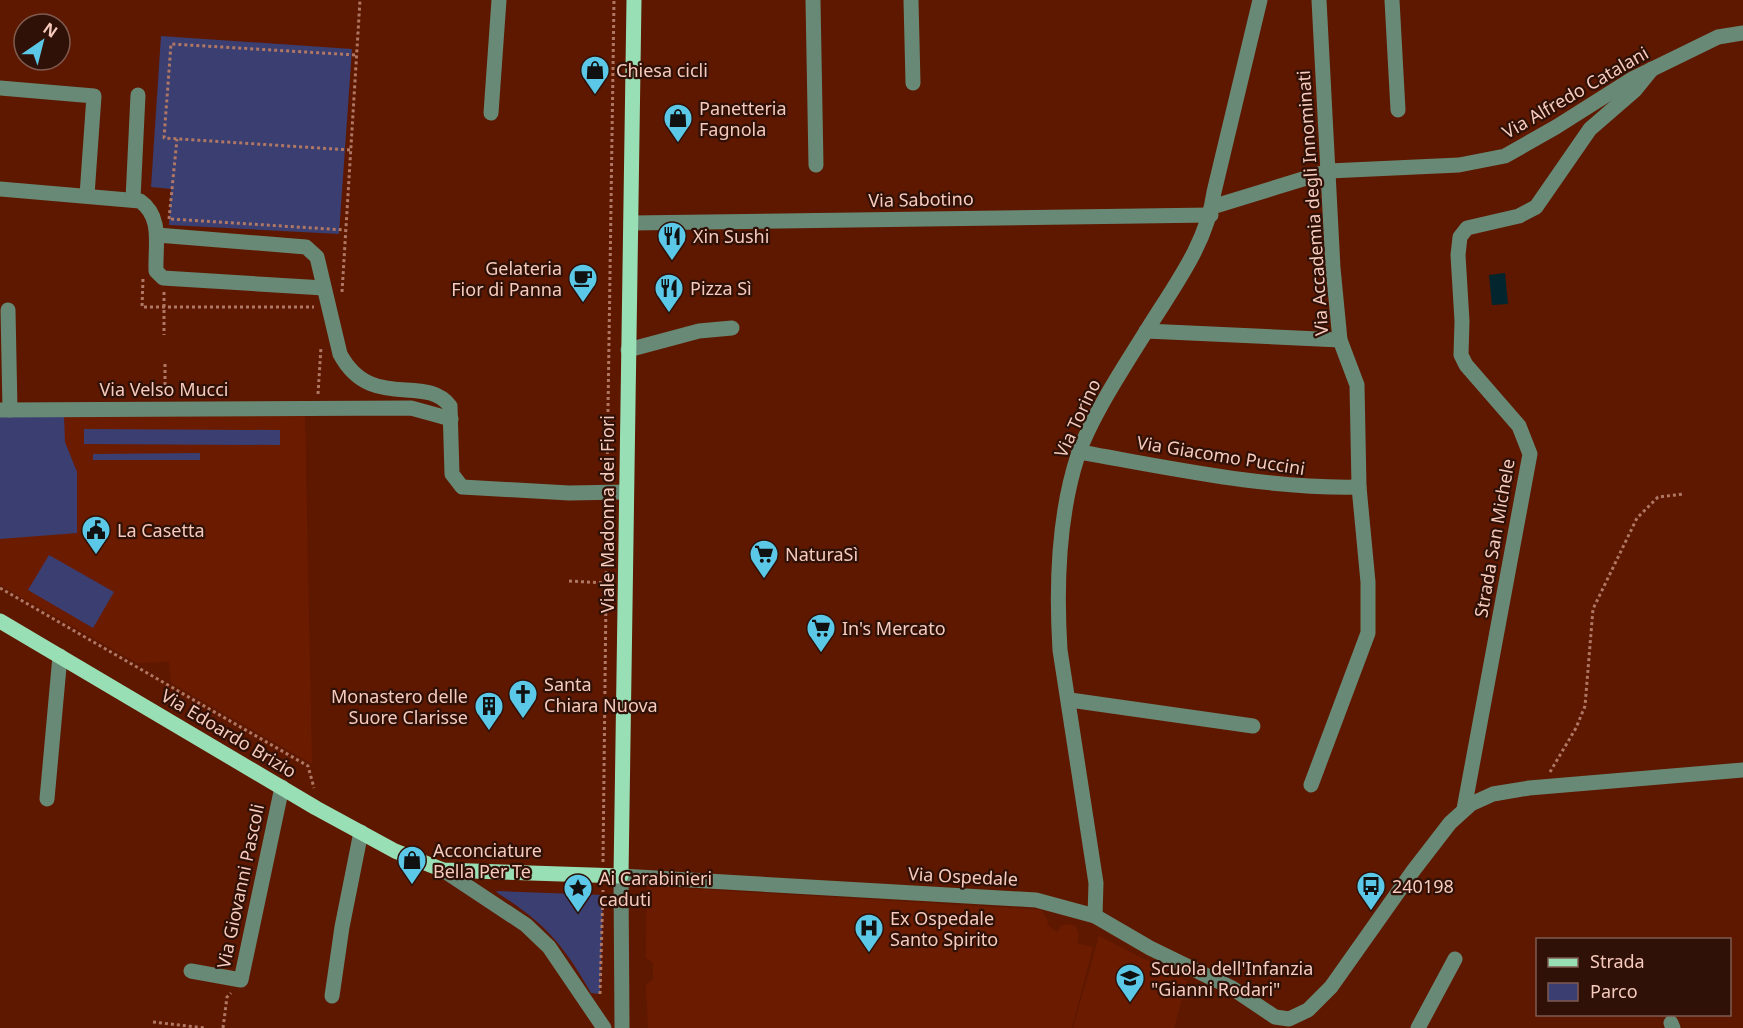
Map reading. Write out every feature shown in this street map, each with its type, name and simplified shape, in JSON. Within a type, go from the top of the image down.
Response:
[{"type":"main road","name":"Viale Madonna dei Fiori","points":[[621,876],[633,0]]},
{"type":"main road","name":"Via Edoardo Brizio","points":[[0,621],[320,810],[395,851],[443,870],[621,876]]},
{"type":"street","points":[[491,113],[499,0]]},
{"type":"street","points":[[813,0],[816,165]]},
{"type":"street","points":[[911,0],[913,83]]},
{"type":"street","name":"Via Torino","points":[[1095,916],[1096,883],[1070,700],[1060,650],[1058,615],[1066,500],[1079,452],[1112,388],[1196,250],[1211,211],[1260,0]]},
{"type":"street","name":"Via Accademia degli Innominati","points":[[1311,785],[1368,633],[1368,582],[1359,487],[1357,385],[1340,340],[1333,268],[1319,0]]},
{"type":"street","points":[[1392,0],[1398,110]]},
{"type":"street","name":"Via Alfredo Catalani","points":[[1211,211],[1329,171],[1459,165],[1505,156],[1652,69],[1718,37],[1743,33]]},
{"type":"street","name":"Strada San Michele","points":[[1464,809],[1530,454],[1519,426],[1466,366],[1461,355],[1462,321],[1458,255],[1460,237],[1467,228],[1519,216],[1536,207],[1590,129],[1635,90],[1652,69]]},
{"type":"street","points":[[0,87],[94,96],[87,195]]},
{"type":"street","points":[[132,199],[138,95]]},
{"type":"street","points":[[0,189],[132,199],[150,208],[155,218],[157,235],[156,271],[164,278],[324,288]]},
{"type":"street","name":"Via Sabotino","points":[[631,223],[1211,211]]},
{"type":"street","points":[[157,235],[306,247],[317,257],[340,354],[347,368],[358,379],[382,389],[440,397],[450,406],[452,474],[462,487],[506,491],[626,492]]},
{"type":"street","name":"Via Velso Mucci","points":[[8,310],[5,410],[419,408],[451,419]]},
{"type":"street","points":[[628,350],[699,331],[732,328]]},
{"type":"street","points":[[1146,331],[1340,340]]},
{"type":"street","name":"Via Giacomo Puccini","points":[[1079,452],[1270,484],[1311,488],[1359,487]]},
{"type":"street","points":[[47,799],[60,656]]},
{"type":"street","points":[[1070,700],[1253,726]]},
{"type":"street","name":"Strada San Michele","points":[[1272,1022],[1294,1018],[1308,1010],[1324,995],[1413,871],[1464,809],[1493,794],[1543,787],[1743,770]]},
{"type":"street","name":"Via Giovanni Pascoli","points":[[191,971],[242,980],[282,787]]},
{"type":"street","points":[[332,996],[342,927],[361,831]]},
{"type":"street","name":"Via Edoardo Brizio","points":[[443,870],[526,925],[561,964],[602,1025]]},
{"type":"street","name":"Via Ospedale","points":[[621,876],[1036,900],[1095,916],[1160,954],[1232,988],[1272,1022]]},
{"type":"street","name":"Viale Madonna dei Fiori","points":[[621,876],[622,1028]]},
{"type":"street","points":[[1418,1028],[1455,959]]},
{"type":"path","points":[[330,315],[342,313],[360,0]]},
{"type":"path","points":[[602,1025],[614,0]]},
{"type":"path","points":[[350,150],[164,138],[171,44],[356,55]]},
{"type":"path","points":[[171,219],[177,139]]},
{"type":"path","points":[[155,218],[345,231]]},
{"type":"path","points":[[164,278],[164,335]]},
{"type":"path","points":[[318,408],[321,340]]},
{"type":"path","points":[[165,364],[166,409]]},
{"type":"path","points":[[1543,787],[1562,748],[1576,728],[1585,706],[1593,609],[1637,518],[1658,497],[1684,494]]},
{"type":"path","points":[[569,581],[606,583]]},
{"type":"path","points":[[0,588],[308,765],[320,810]]},
{"type":"path","points":[[223,1028],[227,997],[242,980]]},
{"type":"path","points":[[153,1022],[205,1028]]},
{"type":"shaded area","points":[[1505,273],[1508,304],[1492,305],[1489,275]]},
{"type":"shaded area","points":[[305,415],[312,764],[171,683],[169,662],[137,663],[0,585],[0,417]]},
{"type":"shaded area","name":"Ex Ospedale Santo Spirito","points":[[647,886],[1041,910],[1048,921],[1047,925],[1058,932],[1061,926],[1070,924],[1076,927],[1079,936],[1077,943],[1093,947],[1072,1028],[648,1028],[646,985],[653,979],[653,963],[646,958]]},
{"type":"shaded area","name":"Scuola dell'Infanzia \"Gianni Rodari\"","points":[[1099,936],[1187,981],[1174,1028],[1073,1028]]},
{"type":"green space","points":[[161,36],[352,49],[339,234],[169,225],[171,189],[151,187]]},
{"type":"green space","points":[[0,417],[64,417],[65,442],[77,472],[77,533],[0,539]]},
{"type":"green space","points":[[84,429],[280,430],[280,445],[84,444]]},
{"type":"green space","points":[[200,453],[200,460],[93,460],[93,454]]},
{"type":"green space","points":[[49,555],[114,592],[93,628],[28,590]]},
{"type":"green space","points":[[496,892],[603,895],[600,994],[591,993],[562,948],[551,936],[528,914]]},
{"type":"place","name":"Chiesa cicli","points":[[595,96]]},
{"type":"place","name":"Panetteria Fagnola","points":[[678,144]]},
{"type":"place","name":"Xin Sushi","points":[[672,262]]},
{"type":"place","name":"Gelateria Fior di Panna","points":[[583,304]]},
{"type":"place","name":"Pizza Sì","points":[[669,314]]},
{"type":"place","name":"La Casetta","points":[[96,556]]},
{"type":"place","name":"NaturaSì","points":[[764,580]]},
{"type":"place","name":"In's Mercato","points":[[821,654]]},
{"type":"place","name":"Santa Chiara Nuova","points":[[523,720]]},
{"type":"place","name":"Monastero delle Suore Clarisse","points":[[489,732]]},
{"type":"place","name":"Acconciature Bella Per Te","points":[[412,886]]},
{"type":"place","name":"240198","points":[[1371,912]]},
{"type":"place","name":"Ai Carabinieri caduti","points":[[578,914]]},
{"type":"place","name":"Ex Ospedale Santo Spirito","points":[[869,954]]},
{"type":"place","name":"Scuola dell'Infanzia \"Gianni Rodari\"","points":[[1130,1004]]}]
